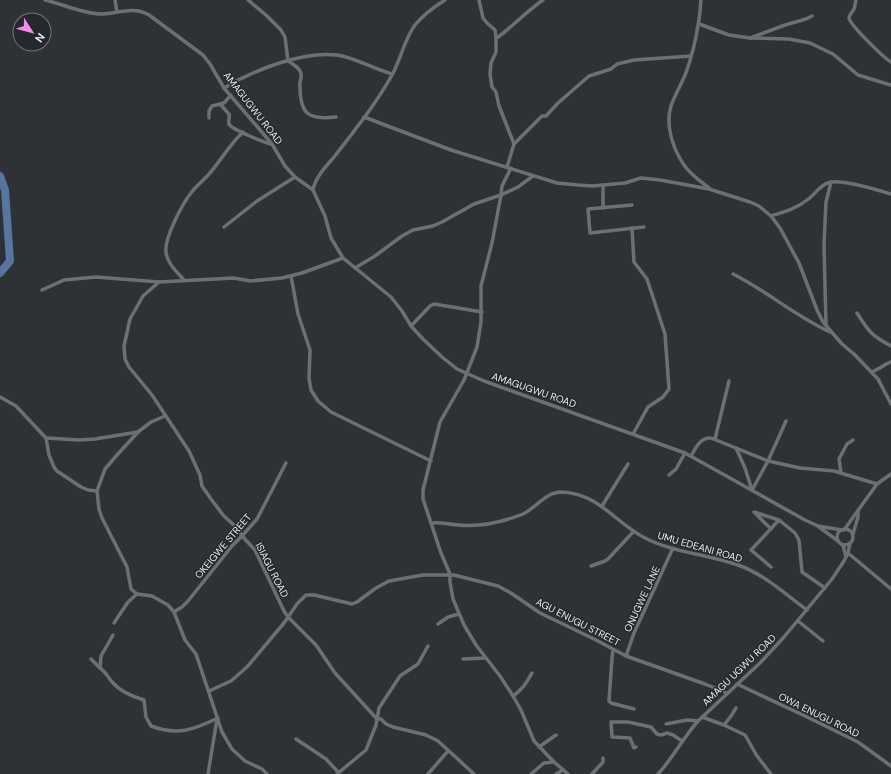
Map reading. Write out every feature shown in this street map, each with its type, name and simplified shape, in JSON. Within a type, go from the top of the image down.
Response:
[{"type":"street","name":"AMAGUGWU ROAD","points":[[45,0],[97,14],[139,10],[149,14],[203,55],[224,88],[272,144],[285,166],[295,177],[313,190],[325,216],[331,238],[343,258],[391,297],[411,326],[442,358],[457,369],[467,374],[686,453],[818,526]]},
{"type":"street","points":[[115,0],[117,12]]},
{"type":"street","points":[[248,0],[267,16],[281,30],[285,37],[288,61],[301,72],[302,75],[300,86],[303,109],[308,114],[313,116],[324,118],[336,117]]},
{"type":"street","points":[[313,190],[316,182],[330,161],[364,117],[392,74],[407,38],[415,25],[431,10],[445,0]]},
{"type":"street","points":[[479,0],[483,18],[495,30],[496,52],[491,63],[490,74],[492,88],[496,92],[498,106],[514,144]]},
{"type":"street","points":[[496,37],[499,37],[503,32],[520,20],[531,8],[543,0]]},
{"type":"street","points":[[701,0],[698,24],[691,56],[687,70],[671,107],[669,117],[672,139],[679,156],[691,173],[709,189]]},
{"type":"street","points":[[856,0],[855,8],[850,15],[850,20],[864,37],[891,62]]},
{"type":"street","points":[[750,38],[812,16]]},
{"type":"street","points":[[698,24],[729,35],[750,38],[789,39],[810,43],[833,54],[858,75],[891,85]]},
{"type":"street","points":[[224,88],[260,69],[311,56],[337,55],[347,57],[392,74]]},
{"type":"street","points":[[568,774],[534,741],[521,710],[513,696],[468,633],[453,599],[450,574],[431,523],[423,496],[423,490],[440,422],[467,374],[477,347],[482,312],[481,286],[492,243],[504,181],[514,144],[542,116],[546,116],[558,103],[589,76],[611,69],[618,64],[634,60],[691,56]]},
{"type":"street","points":[[209,118],[210,108],[226,101],[230,95]]},
{"type":"street","points":[[220,104],[229,114],[229,123],[231,126],[255,139],[272,144]]},
{"type":"street","points":[[364,117],[451,150],[509,167],[533,176],[568,184],[592,186],[625,183],[641,178],[681,183],[709,189],[750,202],[771,216],[790,244],[817,310],[826,326],[871,372],[881,385],[891,404]]},
{"type":"street","points":[[184,280],[166,257],[165,250],[171,229],[191,192],[209,174],[243,132]]},
{"type":"street","points":[[355,268],[413,230],[433,226],[442,222],[474,204],[501,195],[518,187],[533,176]]},
{"type":"street","points":[[224,227],[257,201],[295,177]]},
{"type":"street","points":[[771,216],[792,209],[803,203],[823,185],[831,182],[867,187],[891,194]]},
{"type":"street","points":[[826,326],[824,227],[826,202],[831,182]]},
{"type":"street","points":[[603,185],[603,208]]},
{"type":"street","points":[[632,205],[588,209],[590,233],[644,227]]},
{"type":"street","points":[[632,228],[634,262],[647,279],[665,334],[669,389],[663,397],[648,407],[633,434]]},
{"type":"street","points":[[42,290],[64,280],[90,278],[160,282],[234,278],[250,281],[291,276],[343,258]]},
{"type":"street","points":[[733,274],[748,282],[811,323],[831,332]]},
{"type":"street","points":[[291,276],[298,314],[310,350],[310,384],[318,401],[331,412],[431,462]]},
{"type":"street","name":"ISIAGU ROAD","points":[[160,282],[143,296],[133,312],[124,346],[125,359],[152,394],[189,451],[200,475],[202,486],[217,508],[236,527],[255,550],[277,598],[288,617],[316,645],[339,679],[377,720],[381,719],[386,724],[393,727],[426,735],[438,741],[474,774]]},
{"type":"street","points":[[411,326],[430,306],[434,304],[482,312]]},
{"type":"street","points":[[857,313],[868,330],[891,346]]},
{"type":"street","points":[[871,372],[879,370],[886,363],[891,362]]},
{"type":"street","points":[[715,439],[729,381]]},
{"type":"street","points":[[0,397],[16,406],[46,438],[49,455],[57,471],[81,487],[88,490],[97,491]]},
{"type":"street","points":[[165,416],[151,422],[138,432],[116,455],[107,467],[97,491],[102,518],[125,565],[131,589],[137,594],[152,596],[168,605],[174,612],[185,640],[196,654],[222,732],[232,749],[245,760],[262,769],[267,774]]},
{"type":"street","points":[[752,490],[768,461],[786,421]]},
{"type":"street","points":[[46,438],[78,440],[138,432]]},
{"type":"street","points":[[691,456],[702,440],[707,438],[715,439],[768,461],[800,468],[828,470],[877,484]]},
{"type":"street","points":[[841,473],[839,459],[848,444],[853,440]]},
{"type":"street","points":[[736,448],[745,468],[752,490]]},
{"type":"street","points":[[669,475],[676,469],[686,453]]},
{"type":"street","name":"OKEIGWE STREET","points":[[174,612],[188,601],[232,546],[258,519],[286,463]]},
{"type":"street","points":[[602,506],[628,464]]},
{"type":"street","points":[[839,542],[838,536],[877,484],[891,474]]},
{"type":"street","name":"UMU EDEANI ROAD","points":[[431,523],[440,522],[471,525],[492,523],[519,516],[530,511],[540,500],[558,492],[580,495],[602,506],[634,531],[654,542],[728,562],[744,568],[764,579],[807,610]]},
{"type":"street","points":[[843,545],[850,543],[853,539],[852,534],[858,517],[858,511]]},
{"type":"street","points":[[770,529],[754,512],[779,520],[795,533],[799,540],[802,572],[825,588]]},
{"type":"street","points":[[771,567],[752,550],[779,520]]},
{"type":"street","points":[[818,526],[849,530],[852,534]]},
{"type":"street","points":[[818,526],[843,545],[846,557]]},
{"type":"street","points":[[591,566],[608,559],[634,531]]},
{"type":"street","name":"AMAGU UGWU ROAD","points":[[658,774],[698,721],[772,651],[798,621],[839,570],[848,553],[850,543]]},
{"type":"street","name":"ONUGWE LANE","points":[[626,656],[634,633],[674,548]]},
{"type":"street","points":[[848,553],[891,589]]},
{"type":"street","name":"AGU ENUGU STREET","points":[[209,691],[230,681],[247,667],[297,604],[306,595],[314,595],[352,604],[389,581],[423,575],[450,574],[498,586],[540,613],[613,650],[727,693]]},
{"type":"street","points":[[114,623],[128,602],[137,594]]},
{"type":"street","points":[[438,624],[448,617],[459,614]]},
{"type":"street","points":[[798,621],[824,641]]},
{"type":"street","points":[[100,668],[101,656],[113,635]]},
{"type":"street","points":[[296,739],[329,761],[338,773],[366,750],[376,725],[379,708],[400,676],[418,664],[428,646]]},
{"type":"street","points":[[613,650],[609,701],[634,709]]},
{"type":"street","points":[[463,659],[485,658]]},
{"type":"street","points":[[91,659],[107,674],[115,685],[144,700],[146,716],[151,726],[164,731],[196,729],[218,718]]},
{"type":"street","points":[[513,696],[522,690],[532,673]]},
{"type":"street","name":"OWA ENUGU ROAD","points":[[737,684],[858,742],[891,766]]},
{"type":"street","points":[[724,725],[736,708]]},
{"type":"street","points":[[702,717],[745,735],[757,756],[771,774]]},
{"type":"street","points":[[208,774],[218,718]]},
{"type":"street","points":[[666,724],[687,720],[698,721]]},
{"type":"street","points":[[636,747],[634,748],[632,745],[630,738],[612,738],[611,722],[628,722],[650,727],[657,734],[661,735],[667,733],[682,741]]},
{"type":"street","points":[[539,747],[556,735]]},
{"type":"street","points":[[428,774],[448,751]]},
{"type":"street","points":[[592,774],[603,762],[603,758]]},
{"type":"street","points":[[531,774],[544,763],[554,762]]},
{"type":"street","points":[[556,774],[563,770]]},
{"type":"waterway","points":[[0,176],[5,190],[10,261],[0,273]]}]
